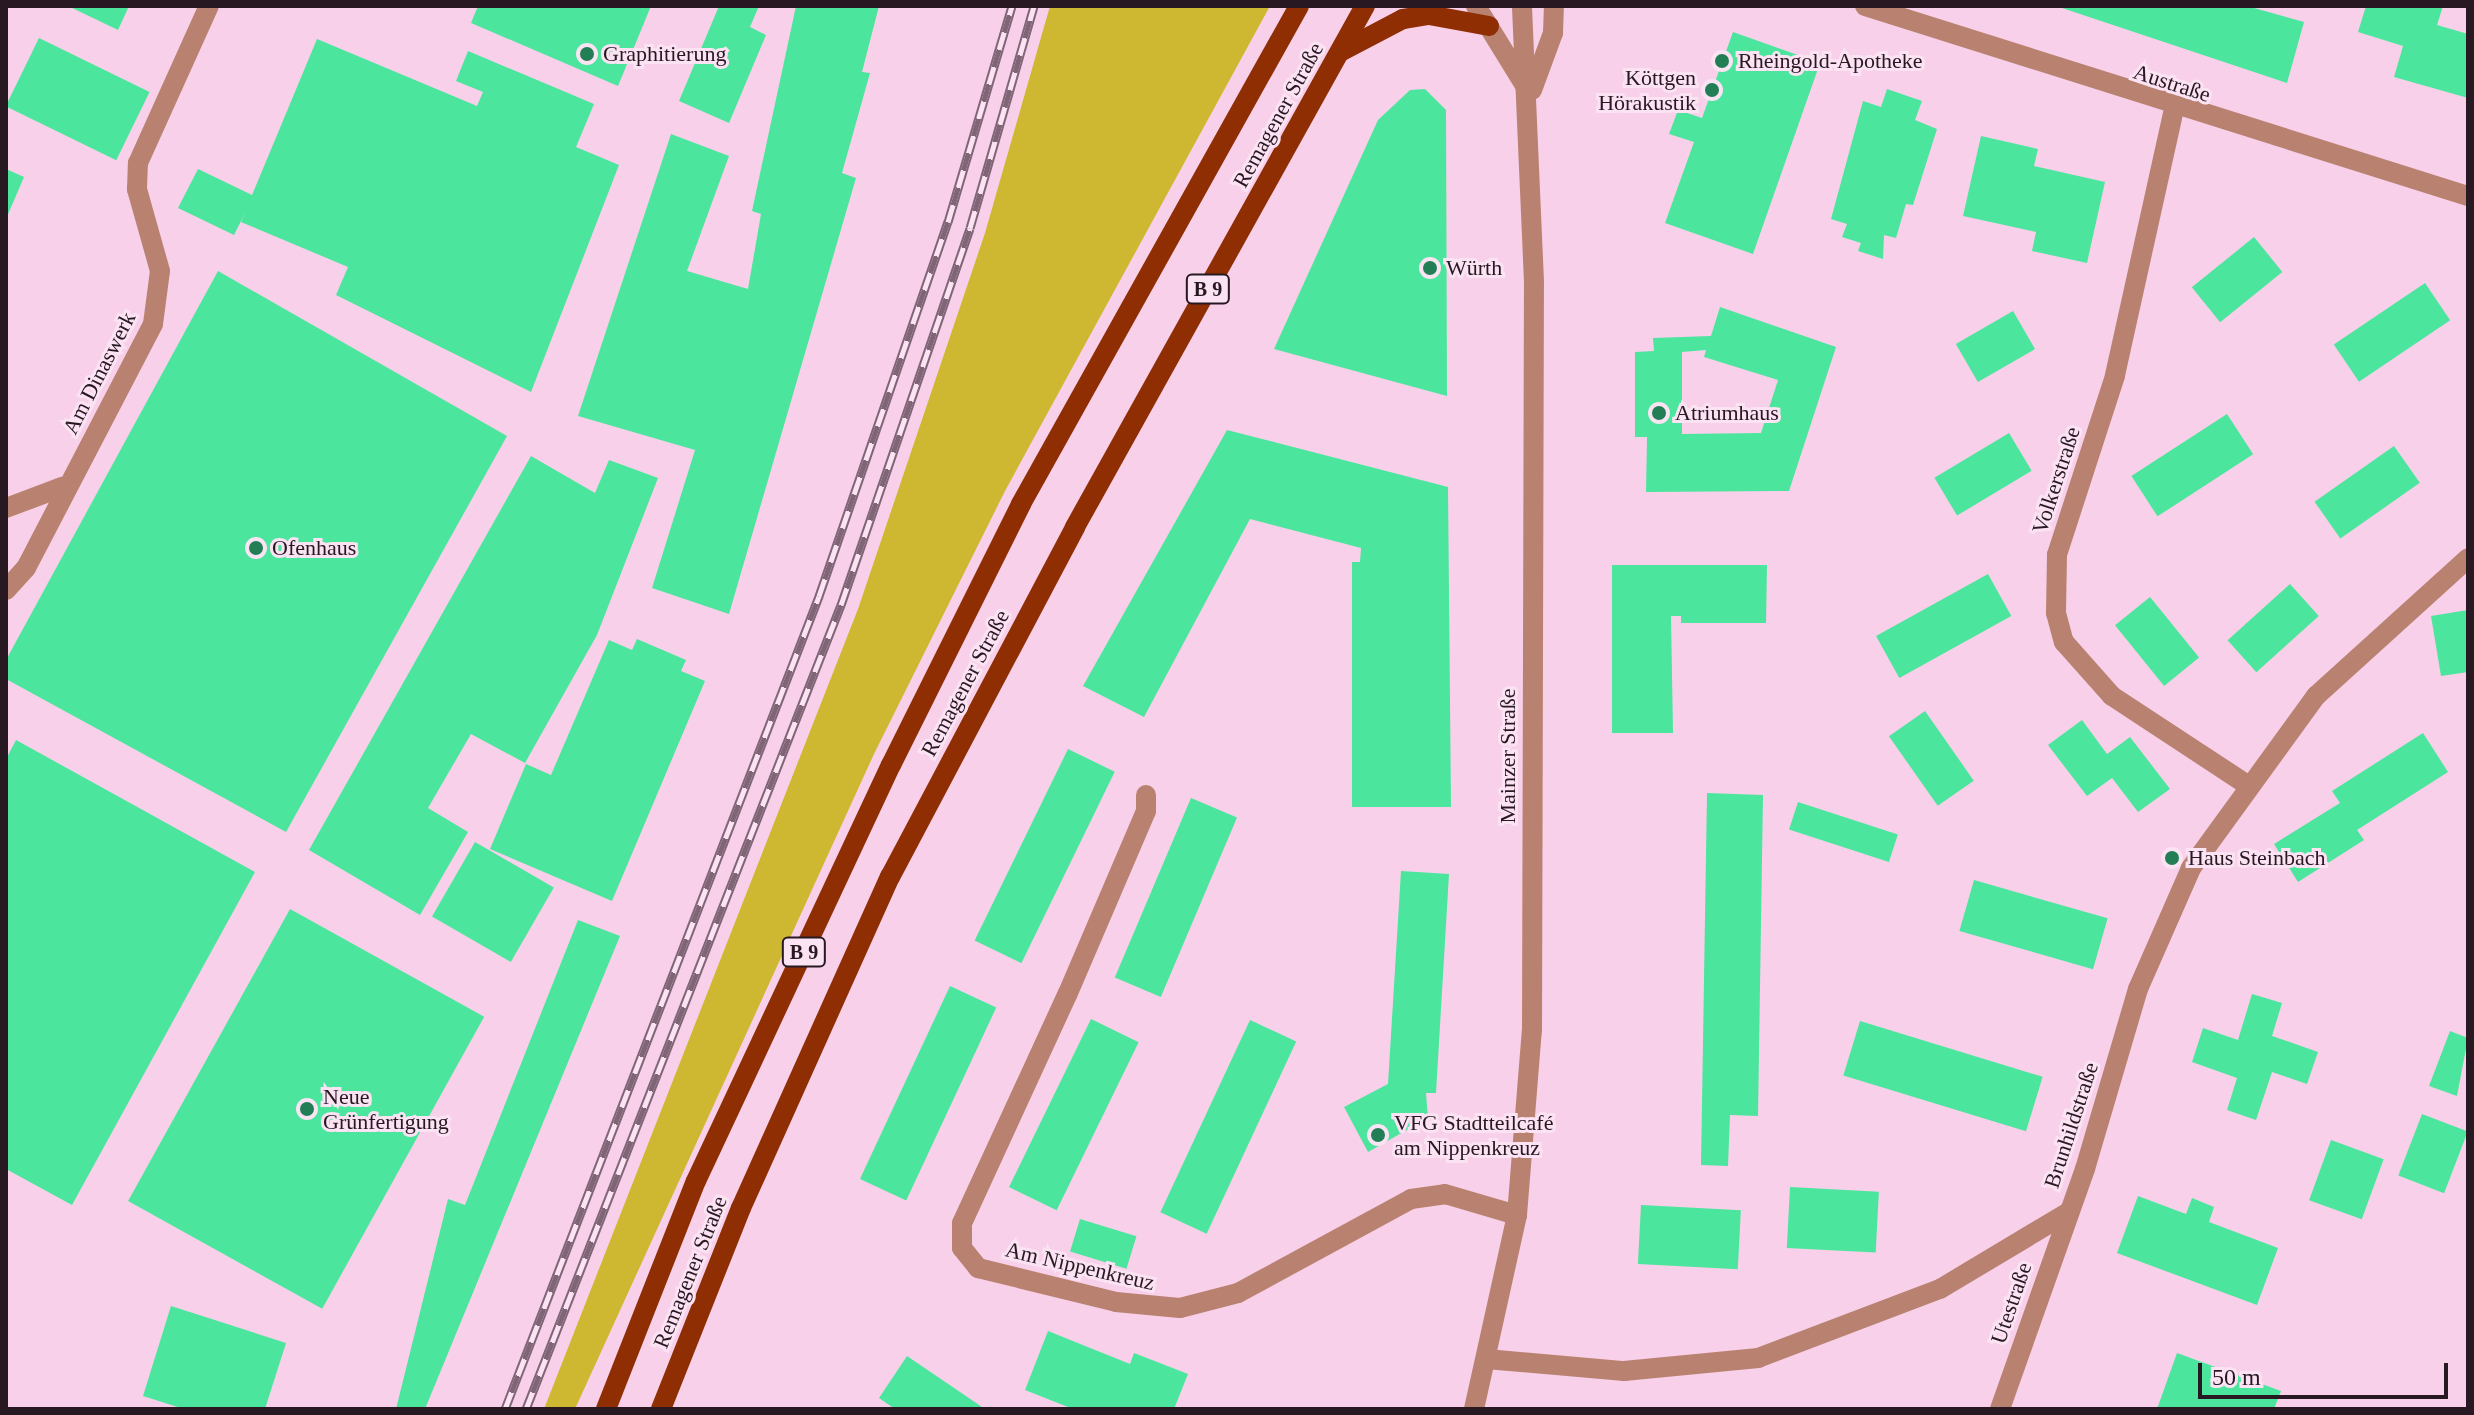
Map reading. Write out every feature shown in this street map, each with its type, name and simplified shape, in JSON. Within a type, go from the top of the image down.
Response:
[{"type":"main road","name":"Remagener Straße","points":[[606,1409],[696,1181],[891,765],[1021,504],[1299,6]]},
{"type":"main road","name":"Remagener Straße","points":[[661,1409],[741,1208],[890,877],[1075,527],[1365,6]]},
{"type":"main road","points":[[1342,51],[1403,19],[1429,15],[1489,26]]},
{"type":"street","name":"Am Dinaswerk","points":[[6,590],[26,568],[62,487],[153,324],[160,271],[137,189],[138,163],[209,6]]},
{"type":"street","points":[[1476,6],[1529,95]]},
{"type":"street","name":"Mainzer Straße","points":[[1474,1409],[1517,1215],[1532,1030],[1529,95],[1522,6]]},
{"type":"street","name":"Mainzer Straße","points":[[1529,95],[1553,33],[1554,6]]},
{"type":"street","name":"Austraße","points":[[1865,6],[2174,109],[2468,196]]},
{"type":"street","name":"Volkerstraße","points":[[2174,109],[2115,376],[2057,555],[2056,613],[2064,642],[2112,696],[2246,784]]},
{"type":"street","points":[[6,508],[62,487]]},
{"type":"street","name":"Brunhildstraße","points":[[1486,1359],[1624,1371],[1758,1358],[1940,1289],[2067,1213],[2157,935],[2246,784],[2316,696],[2468,558]]},
{"type":"street","name":"Am Nippenkreuz","points":[[1146,795],[1146,811],[1067,995],[962,1223],[962,1248],[978,1268],[1116,1302],[1180,1308],[1260,1283],[1411,1199],[1445,1194],[1517,1215]]},
{"type":"street","name":"Utestraße","points":[[2000,1409],[2067,1213]]},
{"type":"shaded area","points":[[1050,6],[1270,6],[1005,491],[874,754],[575,1409],[544,1409],[858,609],[985,233]]},
{"type":"building","points":[[68,6],[129,6],[118,30]]},
{"type":"building","name":"Graphitierung","points":[[478,6],[651,6],[618,86],[471,23]]},
{"type":"building","points":[[719,6],[759,6],[750,27],[766,35],[729,123],[679,101]]},
{"type":"building","points":[[796,6],[879,6],[862,72],[870,73],[842,173],[856,178],[729,614],[652,588],[695,450],[578,416],[671,134],[729,156],[687,271],[748,289],[761,214],[752,211]]},
{"type":"building","points":[[2056,6],[2247,6],[2304,22],[2287,83]]},
{"type":"building","points":[[2366,6],[2443,6],[2437,25],[2468,34],[2468,98],[2394,77],[2403,46],[2358,32]]},
{"type":"building","points":[[1733,32],[1820,63],[1753,254],[1665,223],[1694,142],[1669,134],[1678,110],[1702,118]]},
{"type":"building","points":[[39,38],[150,92],[116,160],[6,106]]},
{"type":"building","points":[[317,39],[477,106],[483,92],[456,81],[468,51],[594,104],[576,147],[619,165],[531,392],[336,295],[348,267],[241,222],[246,211],[234,235],[178,208],[198,169],[252,195]]},
{"type":"building","points":[[1425,89],[1446,110],[1447,396],[1274,349],[1378,120],[1410,90]]},
{"type":"building","points":[[1887,89],[1922,101],[1915,120],[1937,129],[1913,205],[1906,204],[1896,238],[1884,235],[1883,259],[1858,251],[1861,243],[1842,237],[1847,224],[1831,219],[1863,101],[1881,107]]},
{"type":"building","points":[[1981,136],[2038,149],[2034,166],[2105,182],[2087,263],[2032,251],[2036,232],[1963,216]]},
{"type":"building","points":[[6,169],[24,177],[6,219]]},
{"type":"building","points":[[2254,237],[2282,272],[2220,322],[2192,287]]},
{"type":"building","name":"Ofenhaus","points":[[218,271],[507,436],[286,832],[6,679],[6,660]]},
{"type":"building","points":[[2425,283],[2450,320],[2359,382],[2334,345]]},
{"type":"building","name":"Atriumhaus","points":[[1720,307],[1836,347],[1789,491],[1646,492],[1647,437],[1635,437],[1635,352],[1654,351],[1653,338],[1711,336]],"holes":[[[1706,350],[1704,357],[1778,380],[1761,433],[1682,434],[1682,352]]]},
{"type":"building","points":[[2013,311],[2035,349],[1978,382],[1956,344]]},
{"type":"building","points":[[2227,414],[2253,454],[2158,516],[2131,476]]},
{"type":"building","points":[[1227,430],[1448,487],[1451,807],[1352,807],[1352,562],[1360,562],[1361,548],[1250,519],[1144,717],[1083,686]]},
{"type":"building","points":[[2009,433],[2032,471],[1957,516],[1934,478]]},
{"type":"building","points":[[2394,446],[2420,483],[2340,538],[2315,502]]},
{"type":"building","points":[[531,456],[595,493],[609,460],[658,478],[597,635],[525,763],[471,734],[428,808],[468,832],[420,915],[309,850]]},
{"type":"building","points":[[1612,565],[1767,565],[1766,623],[1681,623],[1681,616],[1671,616],[1673,733],[1612,733]]},
{"type":"building","points":[[1988,574],[2011,616],[1899,678],[1876,636]]},
{"type":"building","points":[[2290,584],[2319,616],[2256,672],[2228,640]]},
{"type":"building","points":[[2150,597],[2199,658],[2164,686],[2115,625]]},
{"type":"building","points":[[2468,610],[2468,672],[2441,676],[2431,616]]},
{"type":"building","points":[[637,639],[686,660],[681,671],[705,681],[612,901],[490,849],[526,764],[551,775],[609,640],[632,650]]},
{"type":"building","points":[[1925,711],[1974,781],[1938,806],[1889,736]]},
{"type":"building","points":[[2082,720],[2107,754],[2130,737],[2170,789],[2138,812],[2112,778],[2087,796],[2048,745]]},
{"type":"building","points":[[2423,733],[2448,772],[2357,830],[2364,840],[2298,882],[2274,844],[2340,803],[2332,791]]},
{"type":"building","points":[[16,740],[255,872],[72,1205],[6,1169],[6,759]]},
{"type":"building","points":[[1068,749],[1115,772],[1021,963],[975,940]]},
{"type":"building","points":[[1707,793],[1763,795],[1758,1116],[1730,1115],[1728,1166],[1701,1165]]},
{"type":"building","points":[[1191,798],[1237,818],[1161,997],[1115,977]]},
{"type":"building","points":[[1798,802],[1898,834],[1889,862],[1789,830]]},
{"type":"building","points":[[475,842],[554,887],[511,962],[432,916]]},
{"type":"building","points":[[1401,871],[1449,874],[1436,1093],[1426,1093],[1428,1118],[1368,1152],[1344,1107],[1388,1084]]},
{"type":"building","points":[[1974,880],[2108,918],[2093,969],[1959,931]]},
{"type":"building","name":"Neue Grünfertigung","points":[[290,909],[484,1017],[322,1309],[128,1201]]},
{"type":"building","points":[[578,920],[620,936],[425,1409],[396,1409],[448,1199],[465,1205]]},
{"type":"building","points":[[950,986],[996,1008],[906,1201],[860,1179]]},
{"type":"building","points":[[2252,994],[2282,1003],[2272,1036],[2318,1052],[2307,1084],[2272,1072],[2256,1120],[2227,1110],[2237,1078],[2192,1062],[2203,1028],[2238,1040]]},
{"type":"building","points":[[1091,1019],[1139,1042],[1057,1210],[1009,1187]]},
{"type":"building","points":[[1250,1020],[1296,1042],[1207,1234],[1160,1212]]},
{"type":"building","points":[[1860,1021],[2043,1077],[2026,1131],[1843,1076]]},
{"type":"building","points":[[2450,1031],[2468,1038],[2457,1096],[2429,1086]]},
{"type":"building","points":[[2422,1114],[2468,1132],[2444,1193],[2398,1176]]},
{"type":"building","points":[[2331,1140],[2384,1159],[2362,1219],[2309,1200]]},
{"type":"building","points":[[1790,1187],[1879,1192],[1876,1253],[1787,1248]]},
{"type":"building","points":[[2138,1196],[2186,1214],[2192,1198],[2214,1207],[2209,1222],[2278,1248],[2257,1305],[2117,1253]]},
{"type":"building","points":[[1641,1205],[1741,1210],[1738,1269],[1638,1264]]},
{"type":"building","points":[[1080,1219],[1136,1236],[1126,1269],[1070,1252]]},
{"type":"building","points":[[171,1306],[286,1343],[265,1409],[184,1409],[143,1396]]},
{"type":"building","points":[[1048,1331],[1130,1364],[1134,1353],[1188,1374],[1174,1409],[1073,1409],[1025,1390]]},
{"type":"building","points":[[2177,1353],[2281,1391],[2274,1409],[2157,1409]]},
{"type":"building","points":[[907,1356],[985,1409],[895,1409],[879,1398]]},
{"type":"railway","points":[[505,1409],[819,596],[948,222],[1012,6]]},
{"type":"railway","points":[[526,1409],[841,605],[970,228],[1034,6]]},
{"type":"place","name":"Graphitierung","points":[[587,54]]},
{"type":"place","name":"Rheingold-Apotheke","points":[[1722,61]]},
{"type":"place","name":"Köttgen Hörakustik","points":[[1712,90]]},
{"type":"place","name":"Würth","points":[[1430,268]]},
{"type":"place","name":"Atriumhaus","points":[[1659,413]]},
{"type":"place","name":"Ofenhaus","points":[[256,548]]},
{"type":"place","name":"Haus Steinbach","points":[[2172,858]]},
{"type":"place","name":"Neue Grünfertigung","points":[[307,1109]]},
{"type":"place","name":"VFG Stadtteilcafé am Nippenkreuz","points":[[1378,1135]]}]
